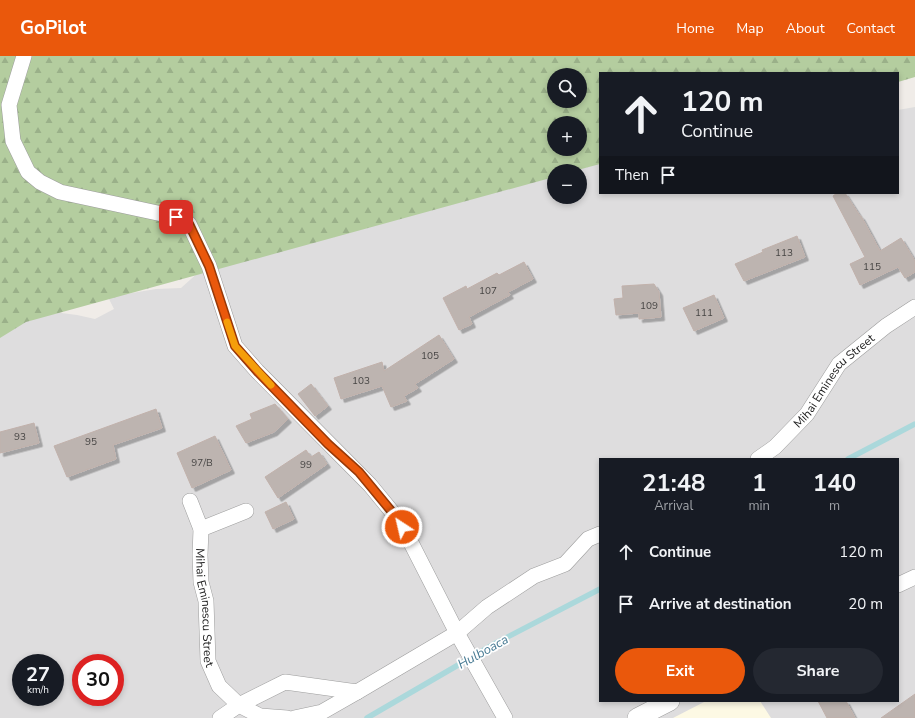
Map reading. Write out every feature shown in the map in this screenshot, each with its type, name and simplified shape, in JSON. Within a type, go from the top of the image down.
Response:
[{"type":"street","points":[[24,56],[9,105],[13,141],[28,172],[40,182],[60,192],[184,219],[189,224],[209,266],[235,346],[257,371],[328,444],[359,472],[397,518],[505,718]]},
{"type":"street","name":"Mihai Eminescu Street","points":[[759,458],[775,447],[807,414],[839,364],[886,326],[915,307]]},
{"type":"street","name":"Mihai Eminescu Street","points":[[190,501],[201,529],[201,582],[206,601],[208,661],[219,686],[240,705],[260,716],[287,718]]},
{"type":"street","points":[[201,529],[246,511]]},
{"type":"street","points":[[294,718],[322,712],[357,692],[461,639],[487,607],[534,576],[565,564],[588,539],[599,534]]},
{"type":"street","points":[[899,585],[915,577]]},
{"type":"street","points":[[220,718],[240,705],[285,682],[357,692]]},
{"type":"street","points":[[637,718],[668,702]]},
{"type":"shaded area","points":[[915,107],[915,718],[0,718],[0,305],[77,315],[95,319],[114,309],[108,297],[156,289],[181,288],[220,253],[547,151],[547,156],[587,156],[587,141],[599,126],[599,194],[899,194],[899,110]]},
{"type":"shaded area","points":[[704,702],[761,702],[771,718],[673,718]]},
{"type":"green space","points":[[0,56],[915,56],[915,77],[899,82],[899,72],[599,72],[599,164],[587,168],[587,164],[547,164],[547,179],[26,322],[0,338]]},
{"type":"building","points":[[836,194],[846,194],[861,216],[880,251],[901,238],[915,261],[915,272],[905,278],[898,267],[860,285],[850,264],[865,257],[833,196]]},
{"type":"building","points":[[797,236],[805,257],[744,281],[735,264],[763,252],[762,250]]},
{"type":"building","points":[[524,262],[533,279],[508,292],[510,295],[469,317],[472,324],[459,330],[443,298],[466,286],[467,289],[497,273],[499,275]]},
{"type":"building","points":[[654,284],[659,292],[661,317],[639,319],[639,313],[616,315],[614,299],[623,298],[622,286]]},
{"type":"building","points":[[714,295],[724,318],[694,331],[683,308]]},
{"type":"building","points":[[439,335],[454,359],[415,384],[418,388],[404,396],[407,401],[391,407],[382,386],[341,399],[334,378],[382,362],[384,371]]},
{"type":"building","points":[[311,384],[328,406],[315,416],[298,394]]},
{"type":"building","points":[[275,404],[288,419],[274,432],[246,443],[236,426],[252,419],[250,414]]},
{"type":"building","points":[[156,409],[162,428],[113,445],[116,459],[67,477],[54,446]]},
{"type":"building","points":[[34,423],[39,443],[0,453],[0,432]]},
{"type":"building","points":[[215,436],[231,470],[192,488],[177,453]]},
{"type":"building","points":[[306,450],[311,457],[319,452],[327,464],[278,498],[265,477]]},
{"type":"building","points":[[286,502],[294,519],[273,529],[265,512]]},
{"type":"building","points":[[915,694],[915,718],[881,718]]},
{"type":"building","points":[[819,702],[847,702],[855,718],[827,718]]},
{"type":"waterway","name":"Hulboaca","points":[[850,458],[915,424]]},
{"type":"waterway","name":"Hulboaca","points":[[367,718],[496,643],[599,590]]},
{"type":"slow traffic","points":[[227,322],[235,346],[271,385]]},
{"type":"route","points":[[176,217],[184,219],[189,224],[209,266],[235,346],[257,371],[328,444],[359,472],[397,518],[402,527]]}]
